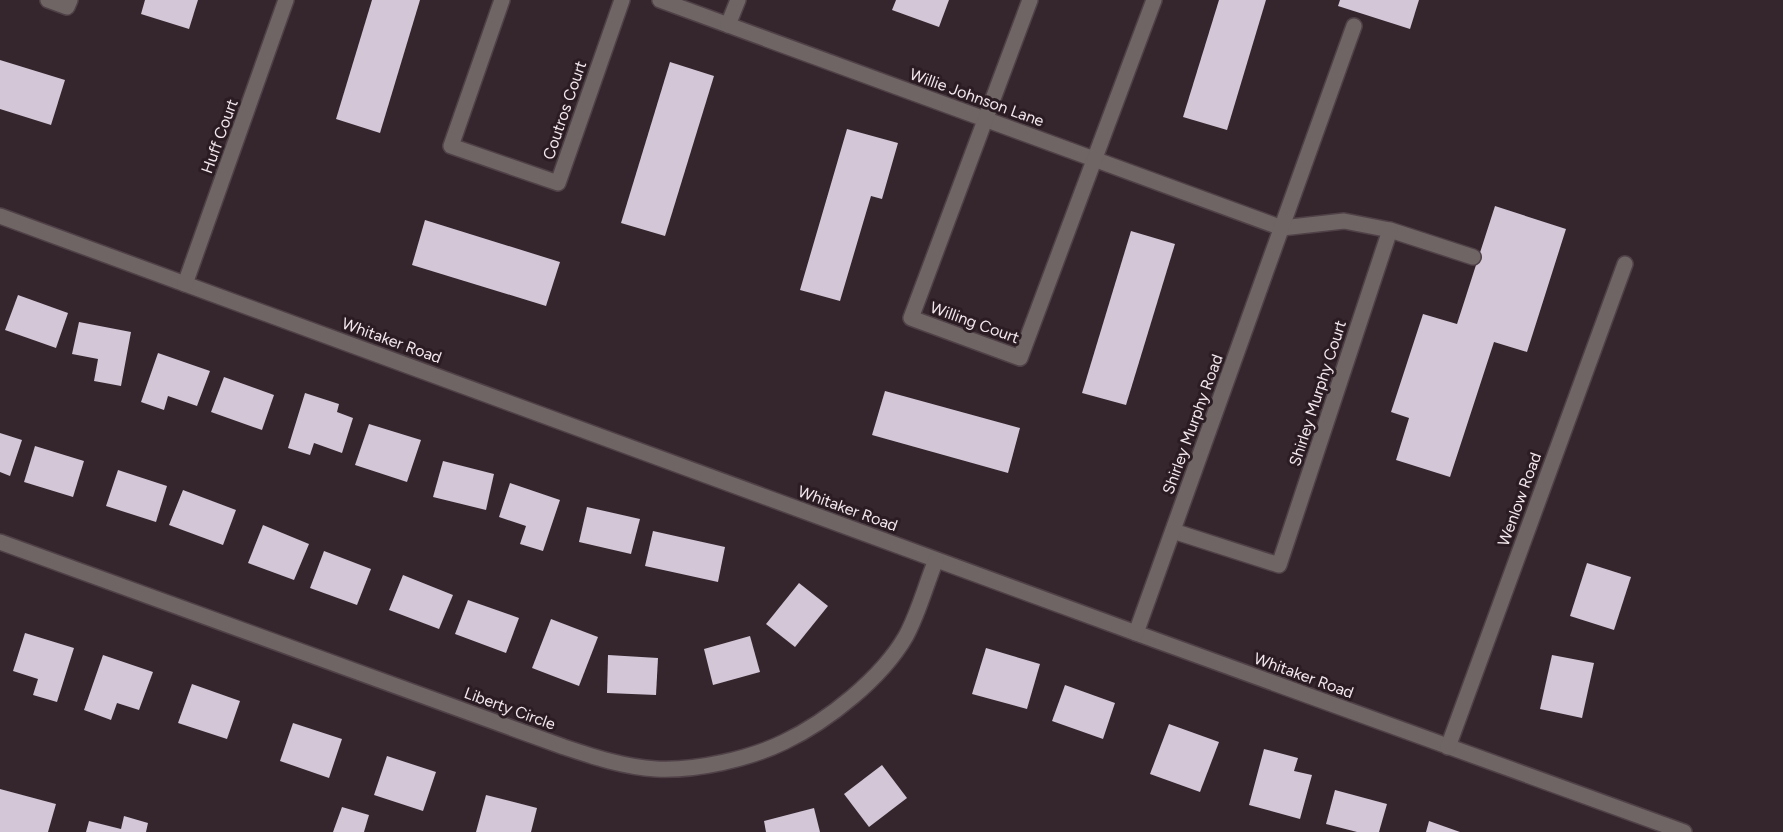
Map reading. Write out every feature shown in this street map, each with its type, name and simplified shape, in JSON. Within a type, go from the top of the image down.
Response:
[{"type":"street","points":[[48,0],[67,7],[70,0]]},
{"type":"street","name":"Huff Court","points":[[185,284],[286,0]]},
{"type":"street","name":"Coutros Court","points":[[502,0],[451,146],[558,183],[622,0]]},
{"type":"street","name":"Willie Johnson Lane","points":[[660,0],[1282,228]]},
{"type":"street","points":[[728,25],[738,0]]},
{"type":"street","name":"Willing Court","points":[[1030,0],[911,318],[1020,358],[1154,0]]},
{"type":"street","name":"Shirley Murphy Road","points":[[1136,633],[1354,26]]},
{"type":"street","name":"Whitaker Road","points":[[0,216],[1684,832]]},
{"type":"street","points":[[1282,228],[1344,221],[1390,230],[1473,257]]},
{"type":"street","name":"Shirley Murphy Court","points":[[1173,531],[1279,565],[1390,230]]},
{"type":"street","name":"Wenlow Road","points":[[1448,747],[1625,264]]},
{"type":"street","name":"Liberty Circle","points":[[0,542],[564,747],[614,763],[658,769],[705,766],[746,756],[784,742],[821,720],[883,668],[906,636],[936,560]]},
{"type":"building","points":[[145,0],[198,0],[189,29],[141,14]]},
{"type":"building","points":[[372,0],[420,0],[380,133],[336,119]]},
{"type":"building","points":[[896,0],[949,0],[939,27],[892,10]]},
{"type":"building","points":[[1219,0],[1266,0],[1227,130],[1183,117]]},
{"type":"building","points":[[1340,0],[1419,0],[1410,29],[1338,6]]},
{"type":"building","points":[[0,60],[65,80],[51,125],[0,109]]},
{"type":"building","points":[[670,62],[714,76],[665,236],[621,223]]},
{"type":"building","points":[[847,129],[898,143],[882,199],[871,196],[840,301],[800,290]]},
{"type":"building","points":[[1495,206],[1566,229],[1527,352],[1494,342],[1450,477],[1396,460],[1409,418],[1391,412],[1423,314],[1457,324]]},
{"type":"building","points":[[425,220],[560,262],[546,306],[412,265]]},
{"type":"building","points":[[1131,231],[1175,244],[1126,405],[1082,393]]},
{"type":"building","points":[[18,295],[68,313],[56,348],[5,330]]},
{"type":"building","points":[[79,322],[131,332],[121,386],[94,381],[98,359],[72,354]]},
{"type":"building","points":[[158,353],[210,371],[197,406],[168,396],[164,410],[141,402]]},
{"type":"building","points":[[224,377],[274,395],[262,430],[211,412]]},
{"type":"building","points":[[885,391],[1020,428],[1008,473],[872,435]]},
{"type":"building","points":[[305,393],[339,404],[337,412],[353,418],[342,453],[314,443],[310,455],[288,448]]},
{"type":"building","points":[[369,424],[421,440],[407,482],[355,465]]},
{"type":"building","points":[[0,433],[22,440],[10,476],[0,472]]},
{"type":"building","points":[[35,446],[84,461],[73,497],[24,482]]},
{"type":"building","points":[[443,461],[494,474],[486,510],[433,497]]},
{"type":"building","points":[[118,470],[167,486],[156,522],[106,506]]},
{"type":"building","points":[[510,483],[560,500],[543,551],[520,544],[526,526],[499,517]]},
{"type":"building","points":[[183,490],[236,510],[223,545],[169,525]]},
{"type":"building","points":[[587,507],[640,519],[631,554],[579,542]]},
{"type":"building","points":[[263,525],[309,544],[294,580],[248,563]]},
{"type":"building","points":[[653,531],[725,547],[718,582],[645,566]]},
{"type":"building","points":[[324,551],[371,569],[357,605],[310,588]]},
{"type":"building","points":[[1587,563],[1631,577],[1614,630],[1570,616]]},
{"type":"building","points":[[403,575],[453,595],[439,629],[389,610]]},
{"type":"building","points":[[799,583],[828,606],[795,647],[766,624]]},
{"type":"building","points":[[468,600],[519,618],[506,653],[455,634]]},
{"type":"building","points":[[551,619],[598,637],[579,686],[532,668]]},
{"type":"building","points":[[25,633],[74,648],[57,702],[33,695],[38,679],[13,671]]},
{"type":"building","points":[[750,636],[760,672],[713,685],[704,649]]},
{"type":"building","points":[[986,648],[1040,664],[1027,709],[972,694]]},
{"type":"building","points":[[103,655],[153,672],[139,710],[117,703],[111,720],[84,710]]},
{"type":"building","points":[[608,655],[658,658],[656,695],[607,693]]},
{"type":"building","points":[[1552,655],[1594,663],[1582,718],[1540,709]]},
{"type":"building","points":[[192,684],[240,701],[227,739],[178,723]]},
{"type":"building","points":[[1065,685],[1115,703],[1103,739],[1052,721]]},
{"type":"building","points":[[293,723],[342,739],[329,778],[280,761]]},
{"type":"building","points":[[1169,724],[1219,742],[1200,792],[1150,774]]},
{"type":"building","points":[[1264,749],[1298,758],[1294,771],[1312,775],[1300,819],[1249,805]]},
{"type":"building","points":[[387,756],[436,772],[423,811],[374,795]]},
{"type":"building","points":[[882,765],[907,798],[869,827],[844,794]]},
{"type":"building","points":[[0,789],[56,804],[48,832],[0,832]]},
{"type":"building","points":[[1335,790],[1387,804],[1379,832],[1357,832],[1326,824]]},
{"type":"building","points":[[486,795],[537,808],[531,832],[476,832]]},
{"type":"building","points":[[342,807],[369,815],[364,832],[333,832]]},
{"type":"building","points":[[814,808],[820,832],[766,832],[764,821]]},
{"type":"building","points":[[124,816],[148,823],[146,832],[86,832],[89,821],[121,829]]},
{"type":"building","points":[[1429,821],[1460,832],[1426,832]]}]
